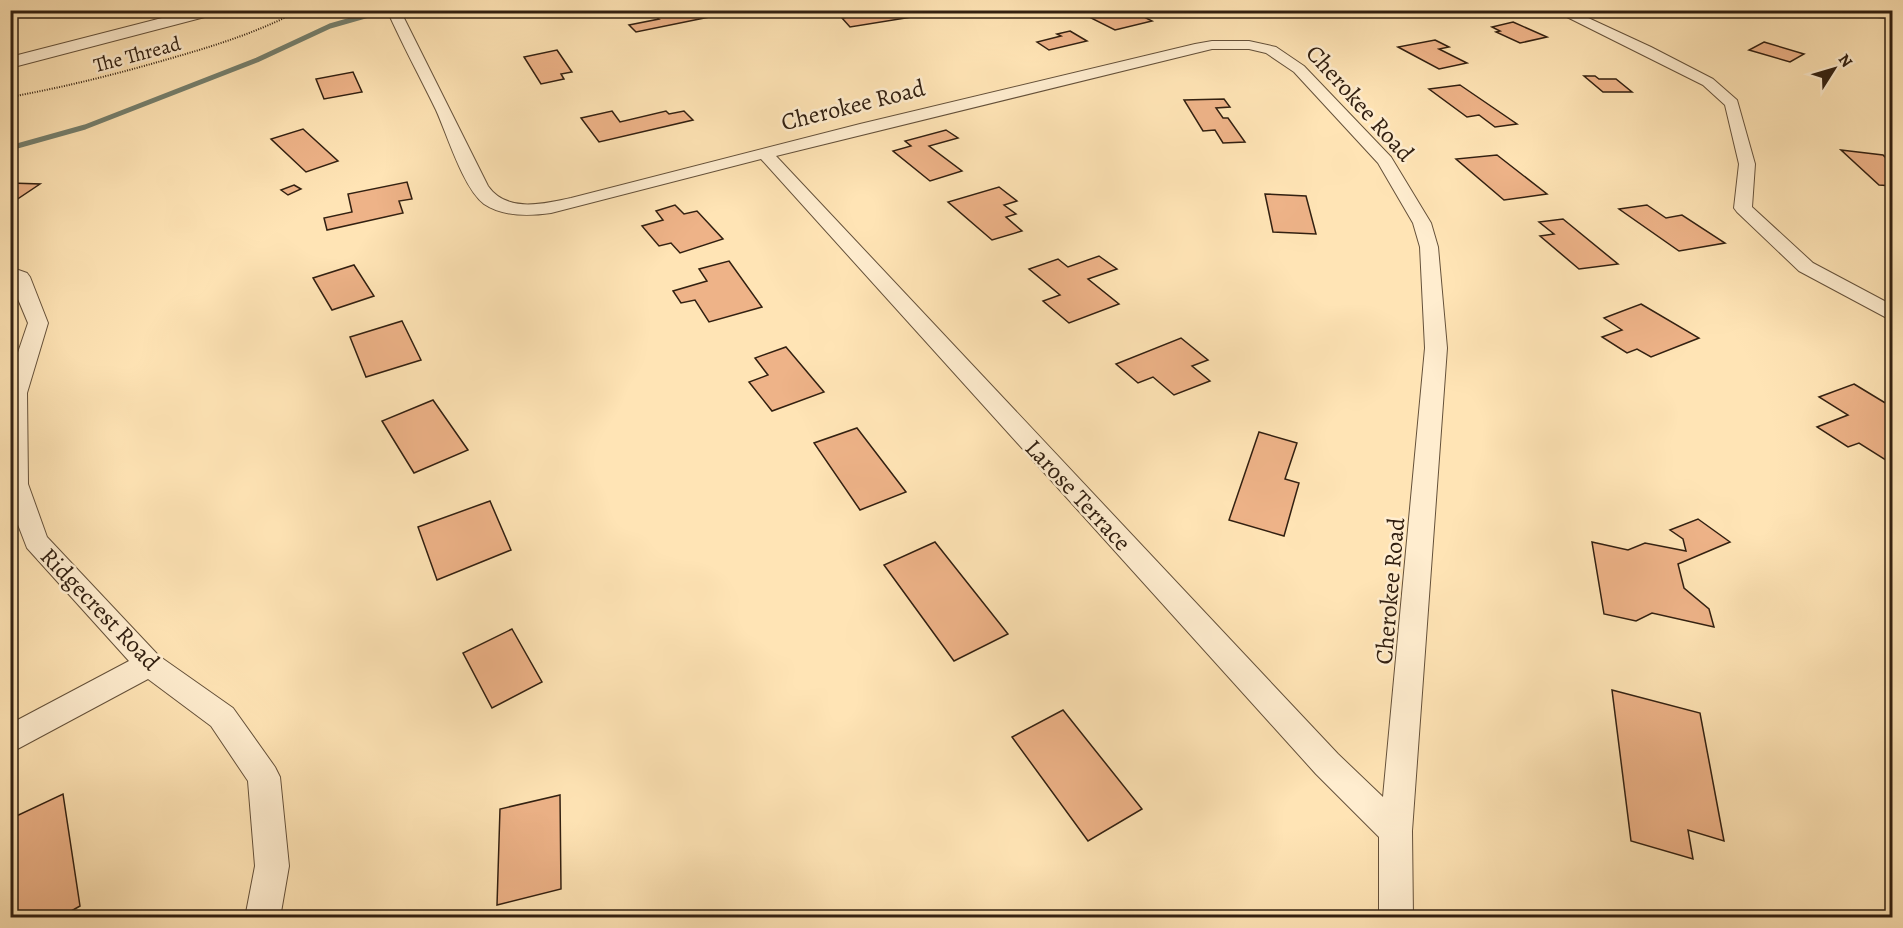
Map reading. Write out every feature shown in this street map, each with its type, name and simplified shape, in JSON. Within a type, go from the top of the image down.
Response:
[{"type":"street","points":[[10,63],[214,10]]},
{"type":"street","name":"Cherokee Road","points":[[393,10],[445,112],[473,176],[489,200],[521,211],[543,209],[1212,45],[1249,45],[1271,50],[1284,57],[1316,86],[1385,161],[1422,223],[1429,247],[1436,348],[1396,831],[1396,918]]},
{"type":"street","points":[[1559,10],[1646,50],[1708,82],[1732,103],[1747,164],[1743,208],[1806,267],[1893,313]]},
{"type":"street","name":"Larose Terrace","points":[[764,153],[1327,764],[1396,831]]},
{"type":"street","name":"Ridgecrest Road","points":[[10,273],[20,277],[38,323],[14,395],[16,484],[36,541],[149,664],[222,717],[264,777],[272,866],[262,918]]},
{"type":"street","points":[[10,740],[149,664]]},
{"type":"path","name":"The Thread","points":[[10,97],[80,83],[191,53],[262,29],[300,10]]},
{"type":"shaded area","points":[[1822,11],[1892,11],[1892,19]]},
{"type":"building","points":[[681,10],[720,10],[724,14],[636,32],[629,25],[659,19],[655,16]]},
{"type":"building","points":[[890,10],[912,10],[918,16],[850,27],[842,18]]},
{"type":"building","points":[[1091,10],[1152,10],[1138,14],[1152,21],[1115,30],[1081,13]]},
{"type":"building","points":[[1513,22],[1547,37],[1520,43],[1496,32],[1500,31],[1492,27]]},
{"type":"building","points":[[1070,31],[1087,41],[1049,50],[1037,42],[1061,36],[1057,34]]},
{"type":"building","points":[[1435,40],[1449,47],[1439,49],[1467,63],[1439,69],[1398,47]]},
{"type":"building","points":[[1764,42],[1804,54],[1790,62],[1749,50]]},
{"type":"building","points":[[557,50],[572,72],[561,74],[564,79],[541,84],[524,57]]},
{"type":"building","points":[[353,72],[362,92],[324,99],[316,79]]},
{"type":"building","points":[[1584,76],[1616,79],[1632,92],[1603,92]]},
{"type":"building","points":[[1460,85],[1517,124],[1495,127],[1479,115],[1467,117],[1429,89]]},
{"type":"building","points":[[1224,99],[1230,107],[1216,108],[1223,118],[1228,118],[1245,142],[1223,143],[1215,130],[1203,131],[1184,100]]},
{"type":"building","points":[[612,111],[620,122],[666,111],[669,114],[684,111],[693,120],[599,142],[581,118]]},
{"type":"building","points":[[303,129],[338,161],[306,172],[271,139]]},
{"type":"building","points":[[946,130],[958,138],[929,146],[962,171],[930,181],[893,151],[911,146],[905,141]]},
{"type":"building","points":[[1841,150],[1883,155],[1892,164],[1892,186],[1879,185]]},
{"type":"building","points":[[1497,155],[1547,194],[1504,200],[1456,159]]},
{"type":"building","points":[[407,182],[412,199],[399,201],[403,213],[327,230],[324,218],[352,212],[348,194]]},
{"type":"building","points":[[10,183],[40,184],[16,200],[10,200]]},
{"type":"building","points":[[294,185],[301,189],[288,195],[281,190]]},
{"type":"building","points":[[999,187],[1017,201],[1004,205],[1016,214],[1006,217],[1022,231],[992,240],[948,202]]},
{"type":"building","points":[[1265,194],[1306,196],[1316,234],[1273,232]]},
{"type":"building","points":[[675,205],[684,214],[697,211],[723,239],[680,253],[671,243],[659,246],[642,226],[663,220],[656,211]]},
{"type":"building","points":[[1647,205],[1666,218],[1682,215],[1725,243],[1679,251],[1619,209]]},
{"type":"building","points":[[1563,219],[1618,264],[1579,269],[1540,236],[1554,234],[1539,222]]},
{"type":"building","points":[[1099,256],[1117,269],[1088,279],[1119,304],[1069,323],[1043,301],[1060,295],[1029,269],[1058,259],[1068,267]]},
{"type":"building","points":[[729,261],[762,307],[709,322],[695,300],[681,303],[673,291],[707,281],[699,269]]},
{"type":"building","points":[[354,265],[374,296],[332,310],[313,278]]},
{"type":"building","points":[[1641,304],[1699,338],[1651,357],[1637,349],[1627,353],[1602,337],[1622,330],[1604,318]]},
{"type":"building","points":[[402,321],[421,360],[366,377],[350,337]]},
{"type":"building","points":[[1181,338],[1208,360],[1192,366],[1210,381],[1174,395],[1153,377],[1138,383],[1116,364]]},
{"type":"building","points":[[786,347],[824,392],[772,411],[749,382],[768,375],[755,358]]},
{"type":"building","points":[[1854,384],[1892,407],[1892,464],[1859,443],[1848,447],[1817,427],[1848,415],[1819,397]]},
{"type":"building","points":[[433,400],[468,450],[414,473],[382,421]]},
{"type":"building","points":[[857,428],[906,492],[860,510],[814,443]]},
{"type":"building","points":[[1259,432],[1297,443],[1285,479],[1299,483],[1284,536],[1229,520]]},
{"type":"building","points":[[490,501],[511,550],[437,580],[418,527]]},
{"type":"building","points":[[1698,519],[1730,542],[1678,564],[1684,588],[1709,609],[1714,627],[1652,613],[1636,621],[1604,614],[1592,542],[1628,550],[1645,543],[1686,551],[1683,539],[1670,530]]},
{"type":"building","points":[[935,542],[1008,634],[954,661],[884,565]]},
{"type":"building","points":[[512,629],[542,682],[492,708],[463,653]]},
{"type":"building","points":[[1612,690],[1700,713],[1724,841],[1688,830],[1693,859],[1631,841]]},
{"type":"building","points":[[1063,710],[1142,809],[1088,841],[1012,737]]},
{"type":"building","points":[[63,794],[80,906],[59,918],[10,918],[10,819]]},
{"type":"building","points":[[560,795],[561,889],[497,905],[500,809]]},
{"type":"waterway","points":[[10,148],[85,127],[257,60],[330,26],[379,12]]}]
